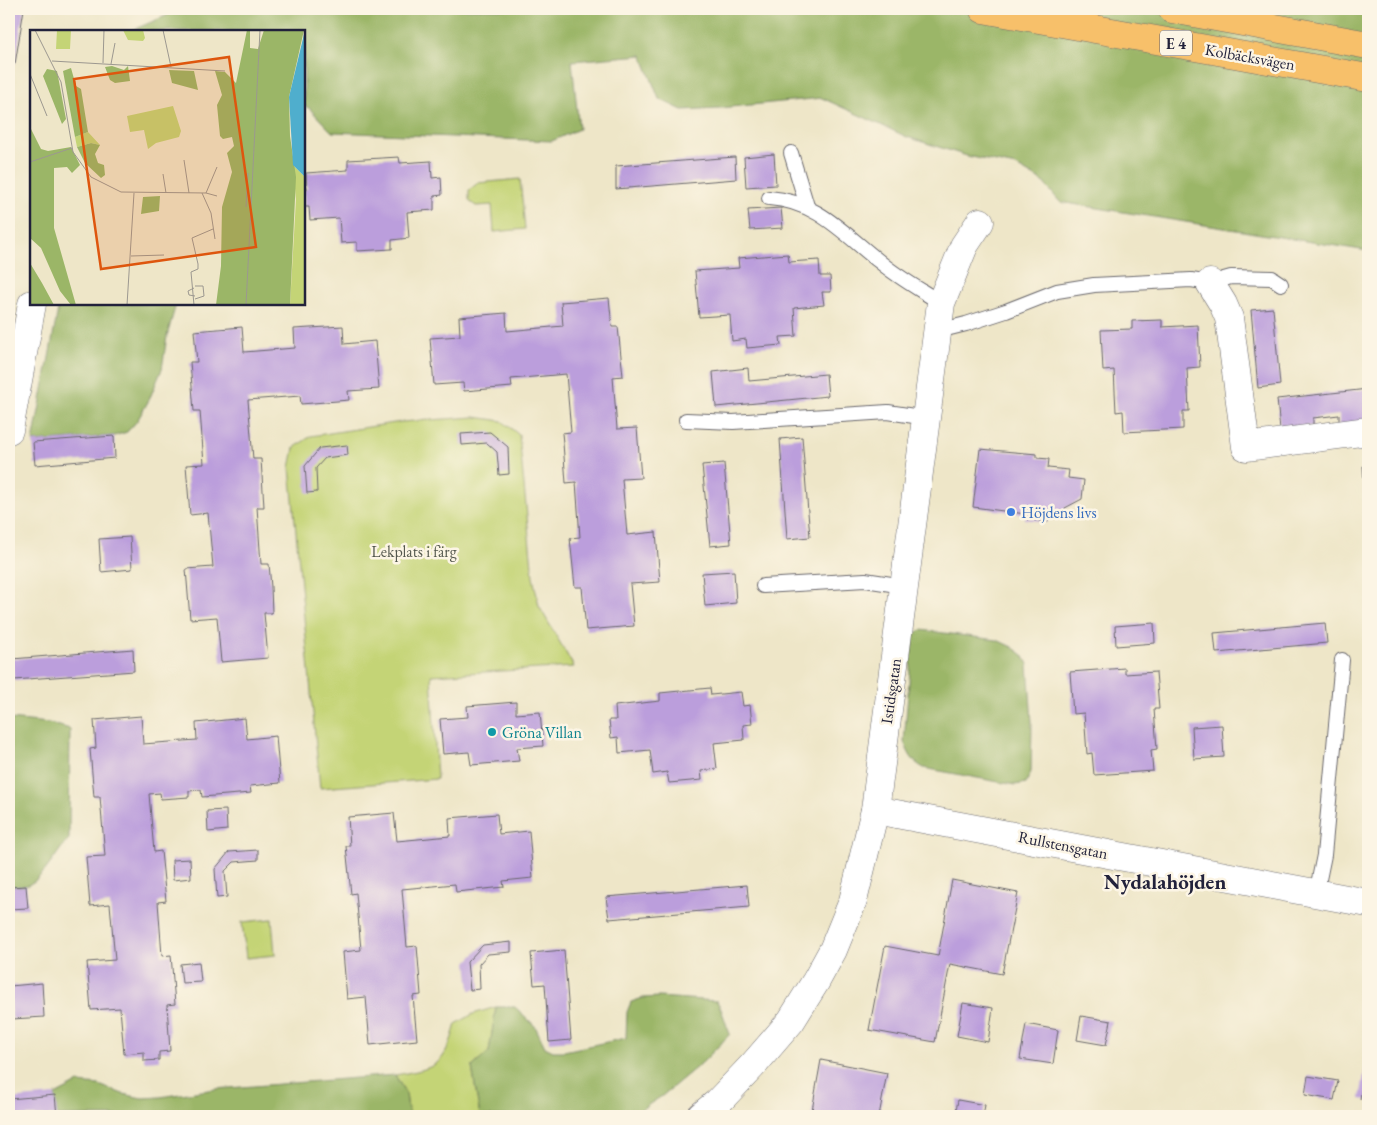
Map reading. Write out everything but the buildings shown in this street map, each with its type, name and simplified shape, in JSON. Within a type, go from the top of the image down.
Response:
[{"type":"highway","name":"Kolbäcksvägen","points":[[983,9],[1368,78]]},
{"type":"highway","name":"Kolbäcksvägen","points":[[1172,9],[1368,46]]},
{"type":"street","name":"Istidsgatan","points":[[701,1116],[718,1102],[754,1064],[791,1021],[833,950],[853,901],[875,810],[941,303],[964,246],[980,222]]},
{"type":"street","points":[[1210,283],[1229,318],[1246,447],[1368,432]]},
{"type":"street","points":[[9,426],[32,305]]},
{"type":"street","name":"Rullstensgatan","points":[[875,810],[1368,903]]},
{"type":"lane","points":[[791,153],[806,206]]},
{"type":"lane","points":[[769,198],[786,199],[806,206],[824,216],[887,268],[941,303]]},
{"type":"lane","points":[[938,331],[1006,311],[1057,291],[1094,285],[1173,280],[1210,283],[1231,276],[1272,278],[1281,284]]},
{"type":"lane","points":[[686,420],[734,422],[888,412],[926,418]]},
{"type":"lane","points":[[763,586],[865,580],[904,586]]},
{"type":"lane","points":[[1316,894],[1324,855],[1342,660]]},
{"type":"green space","points":[[174,9],[1368,9],[1368,251],[1060,202],[1042,181],[1016,166],[967,156],[907,137],[822,98],[682,110],[659,99],[642,55],[572,61],[579,129],[552,141],[332,132],[309,108],[305,106],[305,30],[132,30],[168,15]]},
{"type":"green space","points":[[520,179],[525,229],[494,232],[492,205],[476,206],[469,201],[469,190],[478,183]]},
{"type":"green space","points":[[59,305],[176,305],[167,336],[162,369],[149,400],[137,421],[127,432],[114,436],[33,442]]},
{"type":"green space","name":"Lekplats i färg","points":[[475,417],[502,421],[519,435],[533,577],[539,606],[574,667],[431,675],[437,779],[320,788],[290,468],[294,448],[311,436],[401,422]]},
{"type":"green space","points":[[921,630],[997,640],[1023,655],[1028,664],[1032,723],[1031,772],[1026,783],[1015,785],[924,768],[911,757],[904,742],[913,635]]},
{"type":"green space","points":[[9,719],[49,723],[70,729],[69,839],[49,866],[32,883],[25,886],[9,887]]},
{"type":"green space","points":[[272,919],[275,955],[246,958],[242,922]]},
{"type":"green space","points":[[659,997],[717,1001],[730,1034],[704,1061],[662,1096],[631,1116],[480,1116],[472,1067],[489,1052],[496,1007],[515,1007],[535,1026],[545,1047],[553,1051],[564,1051],[626,1038],[627,1012],[631,1002],[643,998]]},
{"type":"green space","points":[[496,1007],[489,1052],[472,1067],[480,1116],[409,1116],[406,1094],[395,1075],[421,1070],[437,1063],[447,1049],[456,1024],[473,1014]]},
{"type":"green space","points":[[395,1075],[406,1094],[409,1116],[57,1116],[55,1095],[78,1083],[99,1085],[123,1094],[142,1098],[216,1089]]},
{"type":"place","name":"Höjdens livs","points":[[1011,512]]},
{"type":"place","name":"Gröna Villan","points":[[492,732]]},
{"type":"district","name":"Nydalahöjden","points":[[1165,881]]}]
